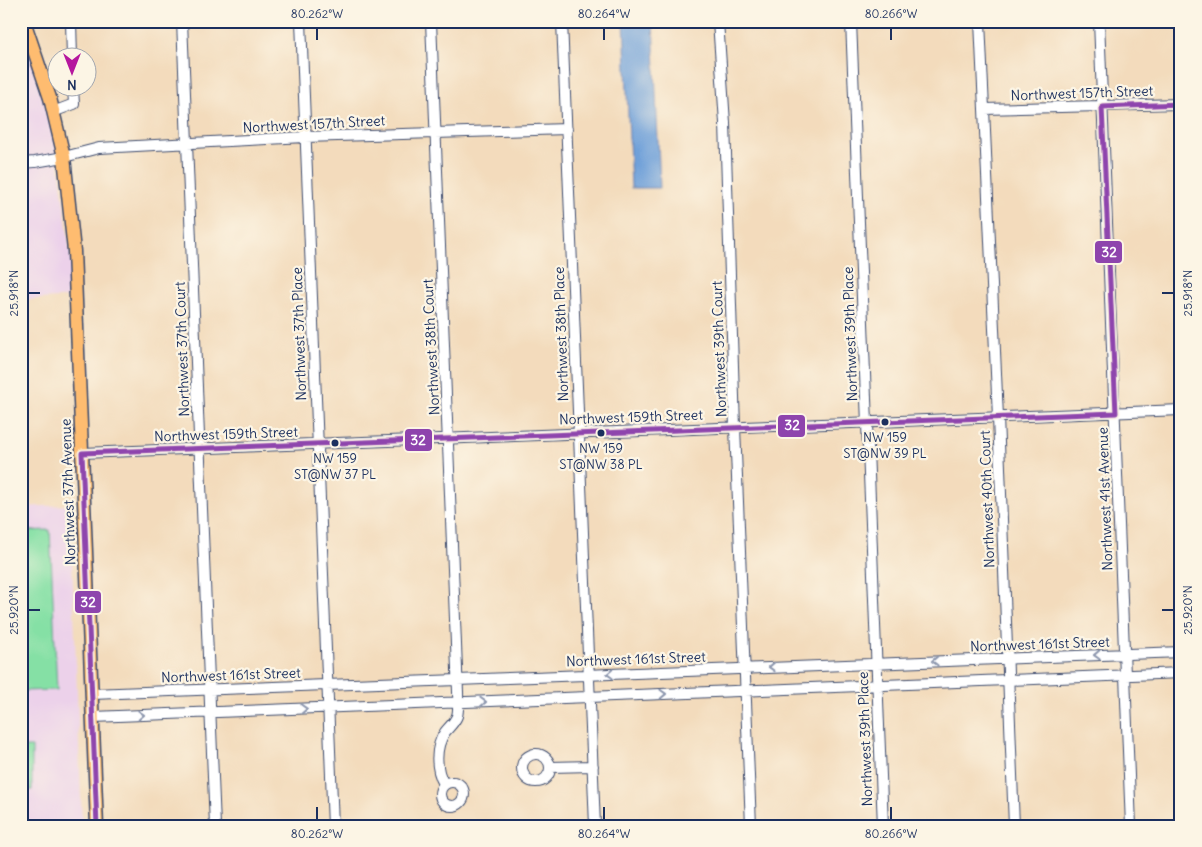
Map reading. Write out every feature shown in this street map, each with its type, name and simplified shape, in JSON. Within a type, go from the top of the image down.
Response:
[{"type":"main road","name":"Northwest 37th Avenue","points":[[24,21],[39,64],[64,157],[74,251],[97,826]]},
{"type":"street","points":[[71,21],[72,48]]},
{"type":"street","name":"Northwest 37th Court","points":[[182,21],[215,826]]},
{"type":"street","name":"Northwest 37th Place","points":[[301,21],[333,826]]},
{"type":"street","name":"Northwest 38th Court","points":[[431,21],[457,681],[457,716],[442,737],[438,749],[438,770],[444,784]]},
{"type":"street","name":"Northwest 38th Place","points":[[562,21],[595,826]]},
{"type":"street","name":"Northwest 39th Court","points":[[718,21],[725,123],[751,826]]},
{"type":"street","name":"Northwest 39th Place","points":[[851,21],[883,826]]},
{"type":"street","name":"Northwest 40th Court","points":[[980,21],[1014,826]]},
{"type":"street","name":"Northwest 41st Avenue","points":[[1099,21],[1131,826]]},
{"type":"street","points":[[53,112],[74,104],[74,98]]},
{"type":"street","name":"Northwest 157th Street","points":[[984,109],[1181,104]]},
{"type":"street","name":"Northwest 157th Street","points":[[21,163],[64,157],[99,148],[305,137],[567,128]]},
{"type":"street","name":"Northwest 159th Street","points":[[82,453],[1181,410]]},
{"type":"street","name":"Northwest 161st Street","points":[[92,694],[1181,652]]},
{"type":"street","points":[[92,717],[1181,673]]},
{"type":"street","points":[[550,767],[592,766]]},
{"type":"shaded area","points":[[21,21],[48,93],[48,98],[50,98],[76,297],[21,300]]},
{"type":"shaded area","points":[[70,505],[82,826],[21,826],[21,507]]},
{"type":"green space","points":[[50,530],[57,690],[21,691],[21,531]]},
{"type":"green space","points":[[21,747],[32,747],[32,790],[21,790]]},
{"type":"water","points":[[624,21],[653,21],[660,188],[631,188]]},
{"type":"transit line","name":"32","points":[[97,826],[82,453],[1116,413],[1102,107],[1181,104]]},
{"type":"place","name":"NW 159 ST@NW 39 PL","points":[[885,422]]},
{"type":"place","name":"NW 159 ST@NW 38 PL","points":[[601,433]]},
{"type":"place","name":"NW 159 ST@NW 37 PL","points":[[335,443]]}]
